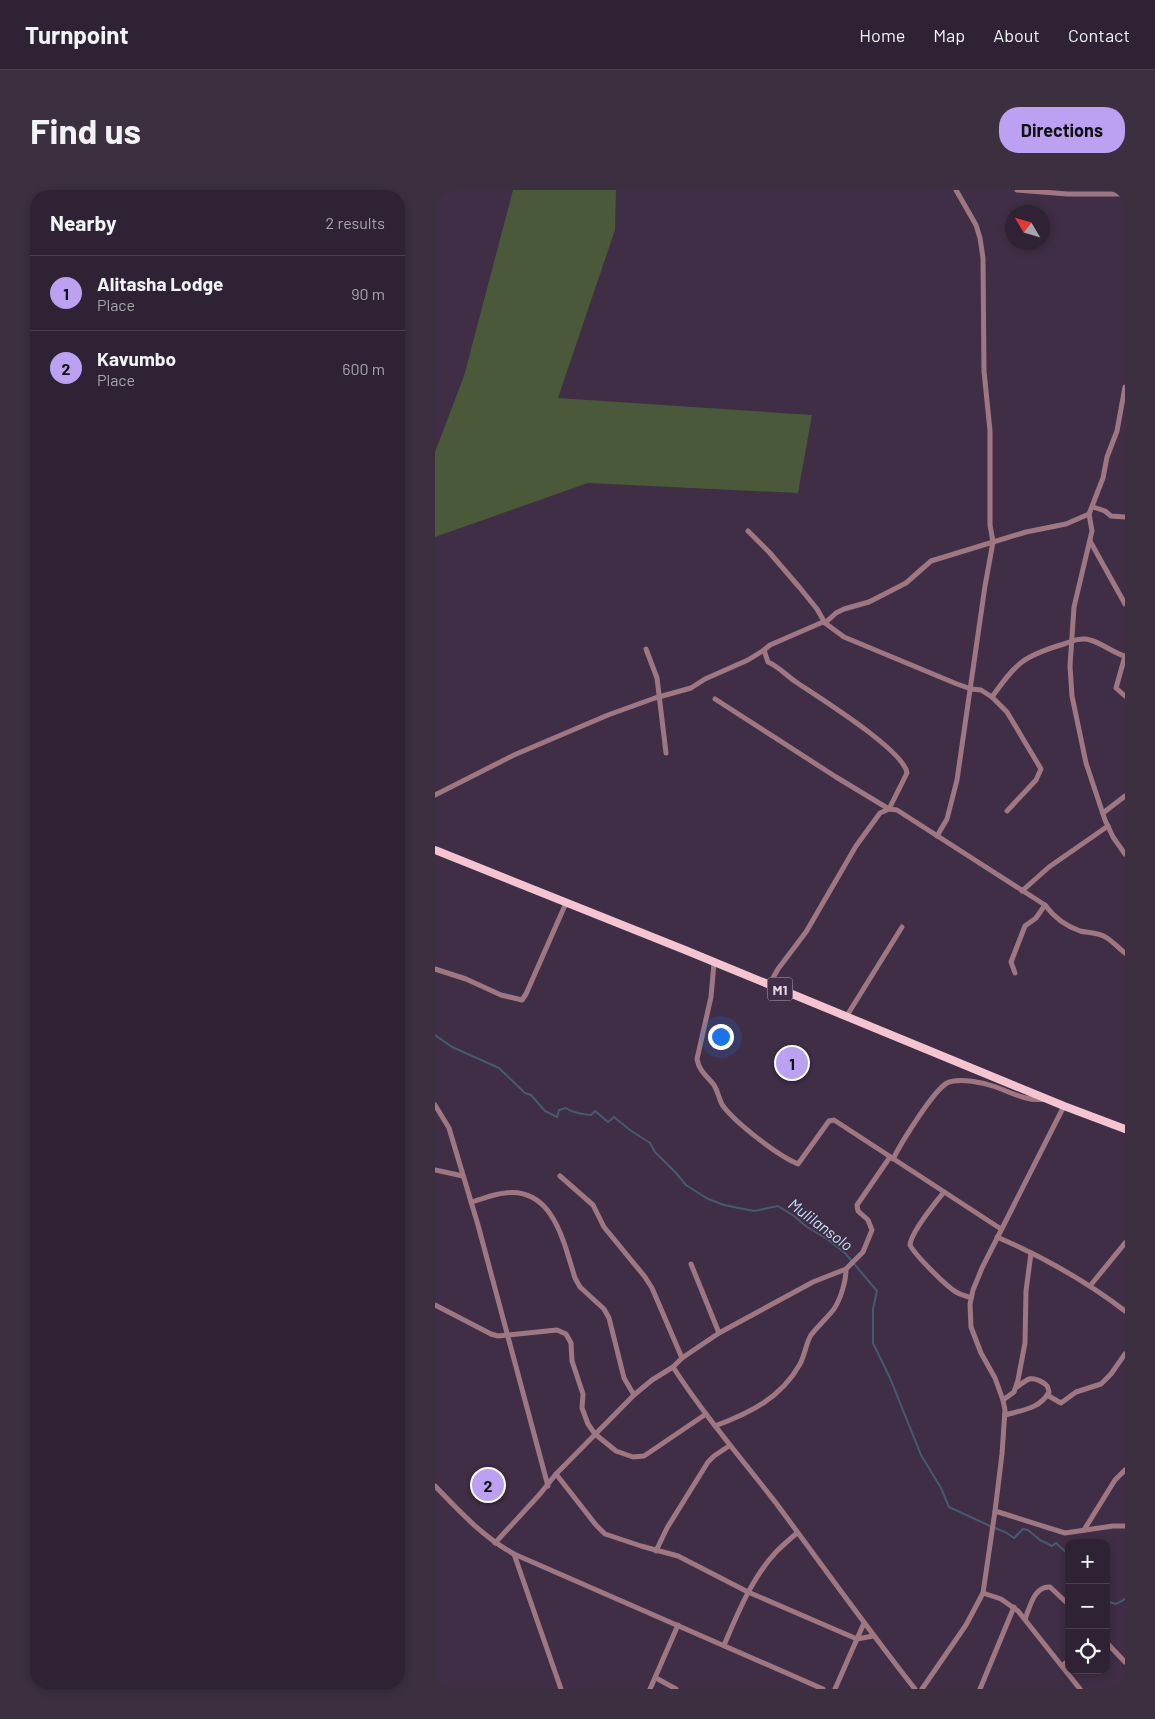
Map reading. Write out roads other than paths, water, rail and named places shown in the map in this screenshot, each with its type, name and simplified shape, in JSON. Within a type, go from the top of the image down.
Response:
[{"type":"main road","name":"M1","points":[[435,850],[769,984],[1064,1106],[1125,1129]]},
{"type":"street","points":[[937,836],[947,819],[957,780],[993,542],[990,525],[991,431],[985,370],[983,258],[976,225],[956,190]]},
{"type":"street","points":[[1017,190],[1125,194]]},
{"type":"street","points":[[435,795],[514,756],[608,715],[658,697],[691,688],[705,679],[748,660],[770,645],[823,622],[825,623],[836,613],[844,609],[869,602],[906,583],[931,561],[993,542],[1066,524],[1089,514],[1103,478],[1107,457],[1123,412],[1125,387]]},
{"type":"street","points":[[1093,507],[1105,511],[1111,516],[1125,517]]},
{"type":"street","points":[[1089,514],[1092,532],[1074,607],[1070,666],[1072,696],[1079,736],[1103,813],[1108,826],[1125,854]]},
{"type":"street","points":[[748,531],[800,588],[817,609],[825,623],[844,638],[971,689],[981,690],[992,697],[1007,712],[1041,769],[1036,780],[1007,811]]},
{"type":"street","points":[[1090,541],[1125,604]]},
{"type":"street","points":[[992,697],[1016,666],[1025,659],[1080,639],[1092,640],[1111,651],[1125,656],[1116,688],[1125,696]]},
{"type":"street","points":[[646,649],[657,678],[666,753]]},
{"type":"street","points":[[764,650],[768,662],[859,725],[902,761],[907,768],[907,773],[889,809],[880,814],[856,846],[810,925],[769,984]]},
{"type":"street","points":[[715,700],[836,777],[889,809],[897,810],[1045,905],[1052,914],[1065,923],[1080,930],[1093,932],[1105,937],[1125,953]]},
{"type":"street","points":[[1103,813],[1125,796]]},
{"type":"street","points":[[1022,891],[1049,867],[1082,846],[1108,826]]},
{"type":"street","points":[[435,969],[466,979],[501,995],[522,1000],[566,903]]},
{"type":"street","points":[[1015,973],[1011,962],[1025,926],[1036,918],[1045,905]]},
{"type":"street","points":[[846,1016],[902,927]]},
{"type":"street","points":[[714,962],[711,997],[697,1059],[699,1067],[716,1087],[722,1105],[729,1112],[774,1150],[798,1164],[831,1120],[1001,1229]]},
{"type":"street","points":[[715,1426],[733,1419],[767,1400],[786,1385],[800,1364],[809,1339],[834,1309],[850,1266],[863,1252],[872,1230],[867,1220],[858,1211],[857,1205],[899,1148],[935,1093],[950,1082],[972,1081],[990,1085],[1030,1100],[1047,1099]]},
{"type":"street","points":[[435,1105],[449,1128],[471,1202],[548,1486]]},
{"type":"street","points":[[922,1689],[966,1625],[983,1593],[995,1511],[1005,1415],[1003,1400],[971,1327],[971,1298],[982,1268],[997,1237],[1064,1106]]},
{"type":"street","points":[[435,1170],[463,1176]]},
{"type":"street","points":[[561,1176],[593,1205],[605,1228],[645,1277],[652,1288],[682,1358]]},
{"type":"street","points":[[943,1192],[910,1240],[910,1245],[944,1283],[956,1292],[971,1298]]},
{"type":"street","points":[[471,1202],[506,1193],[529,1196],[548,1210],[556,1222],[575,1278],[580,1287],[604,1309],[609,1318],[625,1378],[634,1395]]},
{"type":"street","points":[[997,1237],[1090,1286],[1125,1311]]},
{"type":"street","points":[[1090,1286],[1125,1243]]},
{"type":"street","points":[[1003,1400],[1011,1395],[1016,1387],[1025,1343],[1026,1291],[1031,1254]]},
{"type":"street","points":[[691,1264],[719,1333]]},
{"type":"street","points":[[495,1543],[595,1434],[652,1380],[719,1333],[813,1282],[850,1266]]},
{"type":"street","points":[[435,1305],[491,1334],[507,1335],[557,1330],[569,1337],[573,1361],[583,1394],[582,1408],[587,1424],[595,1434],[615,1451],[623,1455],[638,1458],[644,1456],[705,1414]]},
{"type":"street","points":[[1047,1395],[1061,1404],[1072,1394],[1101,1384],[1111,1374],[1125,1354]]},
{"type":"street","points":[[673,1367],[729,1446],[775,1502],[873,1636],[915,1689]]},
{"type":"street","points":[[1005,1415],[1035,1407],[1045,1399],[1049,1388],[1035,1378],[1031,1378],[1016,1387]]},
{"type":"street","points":[[656,1551],[667,1528],[708,1462],[729,1446]]},
{"type":"street","points":[[1084,1530],[1115,1480],[1125,1470]]},
{"type":"street","points":[[557,1474],[605,1534],[656,1551],[678,1556],[748,1592],[857,1639],[873,1636]]},
{"type":"street","points":[[435,1486],[468,1520],[495,1543],[514,1554],[823,1689]]},
{"type":"street","points":[[995,1511],[1065,1532],[1125,1526]]},
{"type":"street","points":[[724,1645],[748,1592],[776,1552],[797,1533]]},
{"type":"street","points":[[514,1554],[561,1689]]},
{"type":"street","points":[[1025,1619],[1037,1592],[1041,1588],[1050,1587],[1065,1601]]},
{"type":"street","points":[[983,1593],[1001,1599],[1014,1607],[1080,1689]]},
{"type":"street","points":[[980,1689],[1014,1607]]},
{"type":"street","points":[[835,1689],[864,1623]]},
{"type":"street","points":[[650,1689],[678,1625]]},
{"type":"street","points":[[1110,1646],[1125,1662]]},
{"type":"street","points":[[656,1678],[676,1689]]},
{"type":"waterway","name":"Mulilansolo","points":[[435,1035],[452,1047],[499,1068],[525,1093],[531,1095],[545,1111],[557,1117],[559,1110],[566,1108],[581,1114],[591,1115],[595,1111],[608,1122],[614,1117],[650,1143],[655,1152],[686,1185],[708,1199],[724,1205],[754,1211],[778,1206],[845,1253],[877,1291],[873,1309],[873,1343],[890,1378],[921,1455],[941,1488],[949,1507],[990,1526]]},
{"type":"waterway","name":"Mulilansolo","points":[[995,1528],[1014,1538],[1023,1529],[1028,1530],[1040,1540],[1052,1546],[1056,1543],[1065,1551]]},
{"type":"waterway","name":"Mulilansolo","points":[[1110,1602],[1116,1604],[1125,1599]]},
{"type":"place","name":"Alitasha Lodge","points":[[792,1063]]},
{"type":"place","name":"Kavumbo","points":[[488,1485]]}]
